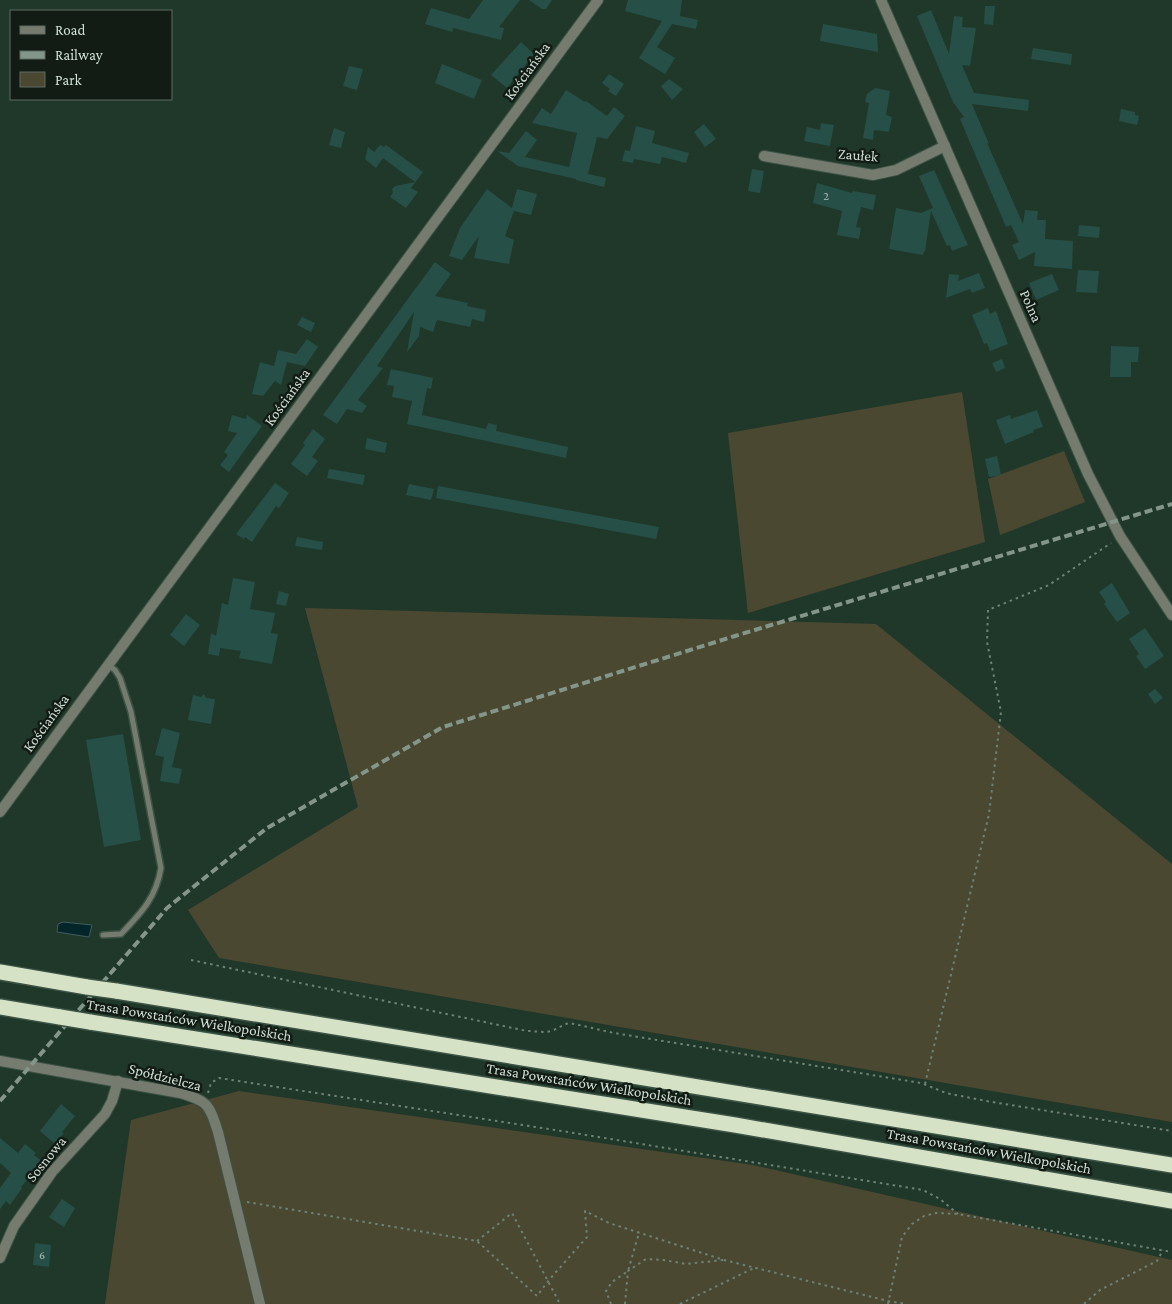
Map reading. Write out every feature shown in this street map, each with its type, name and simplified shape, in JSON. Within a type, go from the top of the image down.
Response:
[{"type":"highway","name":"Trasa Powstańców Wielkopolskich","points":[[0,972],[1172,1165]]},
{"type":"highway","name":"Trasa Powstańców Wielkopolskich","points":[[0,1007],[726,1124],[1172,1201]]},
{"type":"street","name":"Kościańska","points":[[0,812],[598,0]]},
{"type":"street","name":"Polna","points":[[881,0],[1088,474],[1120,536],[1172,615]]},
{"type":"street","name":"Zaułek","points":[[764,156],[874,175],[896,170],[945,146]]},
{"type":"street","name":"Spółdzielcza","points":[[0,1061],[180,1093],[198,1098],[205,1103],[212,1112],[218,1132],[260,1304]]},
{"type":"street","name":"Sosnowa","points":[[0,1258],[14,1226],[52,1172],[105,1114],[112,1101],[118,1081]]},
{"type":"lane","points":[[103,935],[121,934],[137,917],[158,885],[160,868],[131,712],[120,678],[115,670],[108,665]]},
{"type":"path","points":[[925,1084],[989,814],[1001,712],[986,642],[988,610],[1049,585],[1120,536]]},
{"type":"path","points":[[190,960],[527,1031],[544,1032],[570,1023],[614,1033],[925,1084],[946,1093],[986,1101],[1172,1131]]},
{"type":"path","points":[[205,1103],[211,1083],[220,1078],[923,1190],[940,1199],[958,1214]]},
{"type":"path","points":[[235,1200],[477,1241],[537,1296],[548,1280],[586,1237],[585,1211],[609,1223],[724,1260],[888,1303],[906,1304]]},
{"type":"path","points":[[477,1241],[512,1213],[560,1304]]},
{"type":"path","points":[[888,1303],[902,1237],[912,1224],[924,1216],[958,1214],[1172,1252]]},
{"type":"path","points":[[625,1304],[628,1271],[639,1233]]},
{"type":"path","points":[[1084,1304],[1100,1290],[1157,1261],[1163,1250]]},
{"type":"path","points":[[611,1304],[606,1291],[612,1282],[646,1259],[686,1264],[724,1260]]},
{"type":"path","points":[[680,1304],[754,1268]]},
{"type":"green space","points":[[962,392],[985,542],[748,613],[728,433]]},
{"type":"green space","points":[[1064,451],[1085,502],[1000,535],[988,479]]},
{"type":"green space","points":[[305,608],[876,624],[1172,864],[1172,1122],[219,958],[188,910],[358,807]]},
{"type":"green space","points":[[239,1091],[753,1165],[1172,1260],[1172,1304],[105,1304],[131,1120]]},
{"type":"water","points":[[63,922],[92,925],[89,937],[57,932],[58,924]]},
{"type":"building","points":[[483,0],[520,0],[499,27],[504,28],[501,40],[453,28],[452,32],[425,24],[431,8],[469,19]]},
{"type":"building","points":[[529,0],[552,0],[546,9],[542,9]]},
{"type":"building","points":[[628,0],[682,0],[680,16],[698,20],[696,29],[672,24],[657,47],[675,58],[665,74],[639,58],[662,21],[625,11]]},
{"type":"building","points":[[985,6],[995,6],[993,25],[984,24]]},
{"type":"building","points":[[931,10],[949,54],[954,16],[963,17],[962,27],[976,28],[970,66],[962,65],[974,93],[1029,100],[1028,111],[972,104],[1023,224],[1025,210],[1038,211],[1037,220],[1046,220],[1045,239],[1073,241],[1072,269],[1034,266],[1035,252],[1019,260],[1012,245],[1019,242],[1011,225],[1006,227],[960,119],[964,117],[953,102],[917,16]]},
{"type":"building","points":[[823,24],[877,34],[878,52],[820,41]]},
{"type":"building","points":[[521,42],[534,54],[507,88],[491,75]]},
{"type":"building","points":[[1033,48],[1072,54],[1071,65],[1031,59]]},
{"type":"building","points":[[442,64],[482,80],[474,99],[435,83]]},
{"type":"building","points":[[349,66],[363,69],[357,90],[343,86]]},
{"type":"building","points":[[609,74],[624,84],[616,96],[608,91],[610,89],[602,83]]},
{"type":"building","points":[[669,79],[683,89],[672,100],[661,86]]},
{"type":"building","points":[[875,88],[890,91],[886,115],[892,117],[889,132],[874,130],[873,140],[863,138],[869,103],[865,102],[867,94]]},
{"type":"building","points":[[566,90],[607,116],[614,107],[625,116],[607,139],[597,137],[588,174],[606,178],[604,187],[518,166],[497,151],[509,153],[526,131],[537,140],[525,157],[569,167],[577,133],[532,123],[542,108],[551,114]]},
{"type":"building","points":[[1121,109],[1135,112],[1135,115],[1139,116],[1137,125],[1119,121]]},
{"type":"building","points":[[821,123],[834,125],[830,146],[804,141],[807,127],[820,130]]},
{"type":"building","points":[[704,124],[716,139],[705,147],[694,132]]},
{"type":"building","points":[[636,126],[655,131],[652,143],[689,153],[686,163],[662,157],[660,164],[634,159],[633,163],[622,161],[625,150],[630,151]]},
{"type":"building","points":[[334,128],[345,132],[341,148],[329,145]]},
{"type":"building","points":[[380,145],[384,147],[386,145],[423,172],[411,188],[418,192],[406,208],[390,197],[393,193],[392,189],[395,186],[415,182],[383,158],[376,168],[365,159],[368,147],[374,152]]},
{"type":"building","points":[[752,169],[764,171],[760,193],[748,191]]},
{"type":"building","points":[[934,170],[968,245],[952,251],[950,245],[947,246],[931,211],[923,255],[889,249],[896,208],[921,213],[933,208],[919,176]]},
{"type":"building","points":[[817,183],[852,193],[853,191],[876,195],[873,210],[861,207],[856,227],[861,228],[859,239],[837,235],[842,211],[813,203]]},
{"type":"building","points":[[487,189],[512,208],[517,189],[537,194],[531,215],[514,211],[505,236],[514,240],[509,264],[474,258],[479,236],[462,260],[449,256],[460,228]]},
{"type":"building","points":[[1079,225],[1100,227],[1099,238],[1078,236]]},
{"type":"building","points":[[435,262],[451,274],[435,296],[468,303],[467,306],[486,310],[484,322],[472,319],[470,327],[437,320],[433,332],[420,327],[419,336],[407,352],[414,312],[377,366],[383,368],[358,400],[367,406],[362,413],[347,409],[337,424],[323,415]]},
{"type":"building","points":[[1078,270],[1099,271],[1097,293],[1076,292]]},
{"type":"building","points":[[979,273],[985,288],[972,293],[970,289],[946,298],[949,274],[959,275],[958,281]]},
{"type":"building","points":[[1052,274],[1059,290],[1036,300],[1029,283]]},
{"type":"building","points":[[988,308],[990,314],[996,311],[1008,344],[990,351],[987,343],[984,344],[972,315]]},
{"type":"building","points":[[302,317],[315,323],[311,332],[297,325]]},
{"type":"building","points":[[307,339],[318,347],[305,366],[287,362],[281,385],[275,381],[263,396],[252,394],[260,362],[274,366],[278,350],[296,354]]},
{"type":"building","points":[[1111,346],[1139,347],[1138,362],[1131,362],[1131,377],[1110,377]]},
{"type":"building","points":[[1002,359],[1005,368],[996,372],[992,363]]},
{"type":"building","points":[[391,369],[433,378],[431,389],[427,388],[422,415],[486,429],[488,423],[497,425],[496,431],[568,447],[566,458],[407,424],[412,401],[392,397],[394,386],[387,385]]},
{"type":"building","points":[[1037,410],[1043,427],[1005,444],[996,420],[1010,415],[1011,419]]},
{"type":"building","points":[[232,415],[246,419],[247,415],[262,426],[229,472],[220,465],[228,455],[224,452],[237,433],[228,431]]},
{"type":"building","points":[[313,429],[325,439],[312,457],[318,461],[307,476],[291,464],[305,445],[303,443]]},
{"type":"building","points":[[367,438],[387,443],[385,453],[365,449]]},
{"type":"building","points":[[997,456],[1001,475],[989,477],[985,459]]},
{"type":"building","points":[[329,469],[365,475],[363,485],[327,478]]},
{"type":"building","points":[[275,483],[289,493],[279,508],[276,506],[252,542],[236,534]]},
{"type":"building","points":[[409,484],[434,489],[431,500],[406,495]]},
{"type":"building","points":[[438,486],[659,527],[656,539],[436,498]]},
{"type":"building","points":[[297,537],[323,542],[322,550],[295,546]]},
{"type":"building","points":[[233,578],[255,582],[250,609],[275,613],[271,633],[278,634],[272,664],[239,658],[241,651],[220,648],[219,656],[208,654],[211,633],[216,636],[222,603],[228,605]]},
{"type":"building","points":[[1112,583],[1130,613],[1117,622],[1104,604],[1106,602],[1099,592]]},
{"type":"building","points":[[279,591],[289,594],[286,606],[276,604]]},
{"type":"building","points":[[186,614],[200,625],[184,646],[170,635]]},
{"type":"building","points":[[1145,628],[1164,656],[1145,669],[1136,656],[1139,654],[1129,639]]},
{"type":"building","points":[[1155,689],[1163,698],[1155,704],[1148,694]]},
{"type":"building","points":[[204,694],[206,698],[215,699],[211,724],[188,720],[193,695],[201,697]]},
{"type":"building","points":[[162,728],[180,733],[172,767],[182,769],[179,784],[160,781],[164,757],[155,755]]},
{"type":"building","points":[[123,734],[141,840],[104,847],[86,740]]},
{"type":"building","points":[[61,1104],[75,1116],[55,1144],[40,1131]]},
{"type":"building","points":[[0,1138],[18,1153],[25,1144],[43,1162],[21,1187],[10,1205],[6,1201],[0,1209],[0,1188],[11,1173],[0,1163]]},
{"type":"building","points":[[62,1199],[75,1208],[64,1227],[49,1217]]},
{"type":"building","points":[[35,1243],[51,1245],[49,1267],[33,1265]]},
{"type":"railway","points":[[0,1101],[167,908],[267,828],[443,727],[735,636],[1172,504]]}]
